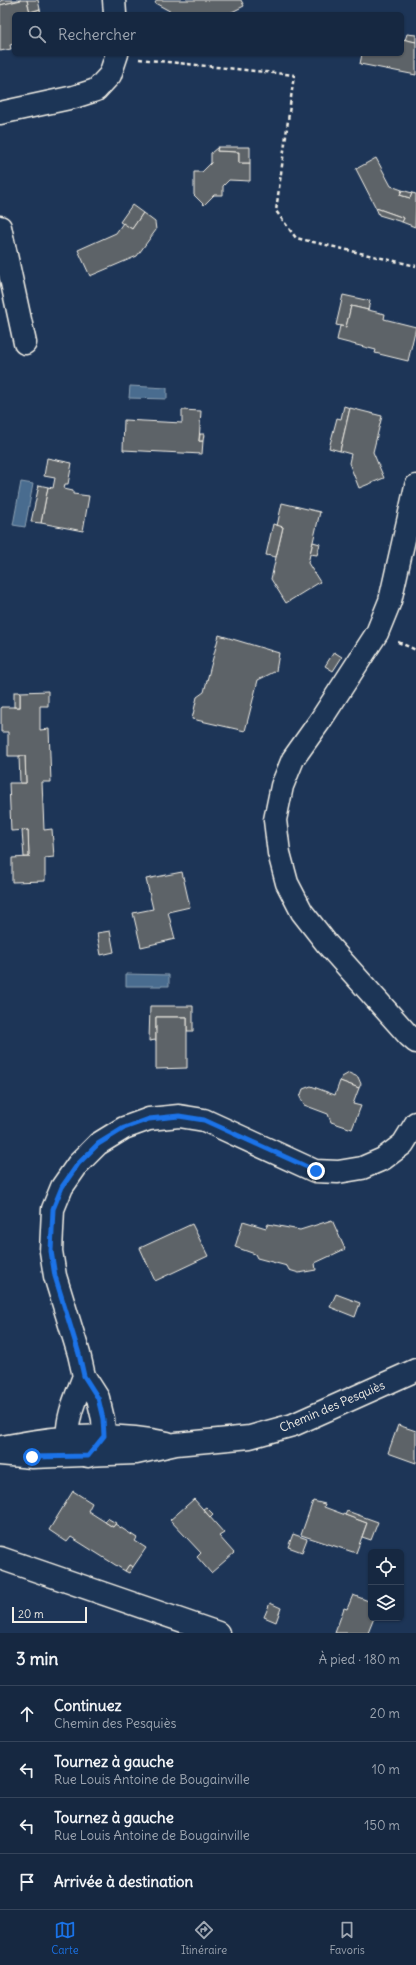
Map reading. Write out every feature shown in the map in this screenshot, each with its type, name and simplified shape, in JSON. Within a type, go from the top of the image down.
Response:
[{"type":"street","points":[[114,0],[115,12]]},
{"type":"street","points":[[0,113],[74,97],[96,90],[110,76],[116,56]]},
{"type":"street","points":[[0,227],[25,343]]},
{"type":"street","points":[[416,486],[390,601],[377,633],[320,721],[293,759],[282,786],[275,820],[279,853],[287,883],[302,912],[327,944],[416,1042]]},
{"type":"street","points":[[84,1376],[71,1414],[68,1438],[88,1456],[104,1436],[103,1419],[98,1398],[84,1376],[79,1354],[55,1276],[51,1251],[51,1231],[53,1209],[62,1187],[78,1164],[98,1144],[124,1128],[149,1119],[179,1116],[204,1120],[316,1171],[338,1172],[362,1168],[383,1159],[403,1144],[416,1123]]},
{"type":"street","name":"Chemin des Pesquiès","points":[[0,1454],[32,1457],[136,1453],[176,1444],[250,1437],[293,1425],[416,1370]]},
{"type":"street","name":"Chemin des Pesquiès","points":[[0,1447],[22,1442],[104,1436],[143,1438],[176,1444]]},
{"type":"street","points":[[0,1558],[218,1633]]},
{"type":"path","points":[[116,56],[294,75],[276,211],[296,238],[416,266]]},
{"type":"water","points":[[130,386],[167,388],[167,399],[129,398]]},
{"type":"water","points":[[21,482],[33,484],[25,527],[13,525]]},
{"type":"water","points":[[126,974],[169,975],[169,986],[126,986]]},
{"type":"building","points":[[21,0],[0,5],[0,1]]},
{"type":"building","points":[[27,0],[30,12],[12,12],[11,49],[0,51],[0,5]]},
{"type":"building","points":[[27,0],[38,0],[40,9],[30,12]]},
{"type":"building","points":[[157,0],[241,0],[244,6],[232,12],[171,12],[155,3]]},
{"type":"building","points":[[40,9],[41,12],[30,12]]},
{"type":"building","points":[[407,34],[416,35],[416,42],[405,40]]},
{"type":"building","points":[[404,39],[416,42],[416,75],[360,64],[362,56],[404,56]]},
{"type":"building","points":[[218,147],[217,151],[239,152],[239,163],[250,163],[250,181],[229,180],[223,186],[223,195],[214,195],[204,205],[194,195],[194,172],[202,172],[211,163],[211,153]]},
{"type":"building","points":[[218,147],[250,147],[250,163],[239,163],[239,152],[217,151]]},
{"type":"building","points":[[376,158],[391,186],[402,190],[400,195],[410,198],[412,193],[416,194],[415,227],[402,222],[404,218],[376,208],[356,169]]},
{"type":"building","points":[[402,190],[412,193],[410,198],[400,195]]},
{"type":"building","points":[[132,205],[143,213],[132,229],[120,222]]},
{"type":"building","points":[[376,208],[404,218],[402,222],[379,215]]},
{"type":"building","points":[[143,213],[155,222],[156,230],[137,256],[90,276],[78,250],[116,233],[123,223],[132,229]]},
{"type":"building","points":[[343,295],[370,301],[368,310],[351,306],[346,327],[336,325]]},
{"type":"building","points":[[351,306],[385,314],[384,319],[416,327],[408,361],[375,353],[376,350],[337,340],[340,326],[346,327]]},
{"type":"building","points":[[344,406],[350,408],[340,451],[329,448],[337,418],[341,419]]},
{"type":"building","points":[[350,408],[382,416],[373,452],[384,478],[359,488],[349,463],[351,454],[340,451]]},
{"type":"building","points":[[182,410],[201,411],[199,441],[203,441],[202,454],[123,450],[124,420],[182,423]]},
{"type":"building","points":[[200,434],[204,434],[203,441],[199,441]]},
{"type":"building","points":[[47,458],[72,463],[68,484],[65,484],[64,489],[73,491],[73,494],[89,496],[83,531],[41,523],[48,487],[53,488],[55,478],[44,476]]},
{"type":"building","points":[[39,485],[48,487],[41,523],[31,522]]},
{"type":"building","points":[[282,503],[320,512],[308,563],[320,582],[286,603],[271,579],[283,527],[277,526]]},
{"type":"building","points":[[273,524],[283,527],[276,557],[266,555]]},
{"type":"building","points":[[313,542],[320,544],[317,555],[310,554]]},
{"type":"building","points":[[219,635],[279,653],[276,671],[258,680],[245,731],[192,719],[197,697],[204,692]]},
{"type":"building","points":[[334,652],[342,657],[333,671],[325,666]]},
{"type":"building","points":[[48,691],[48,706],[40,706],[40,730],[49,729],[51,782],[42,782],[44,830],[52,829],[54,857],[45,858],[45,881],[12,882],[12,858],[29,857],[28,830],[11,831],[9,783],[26,783],[25,756],[8,756],[8,732],[1,732],[1,707],[20,707],[20,692]]},
{"type":"building","points":[[14,692],[20,692],[20,707],[14,707]]},
{"type":"building","points":[[19,756],[25,756],[26,783],[20,783]]},
{"type":"building","points":[[28,830],[29,857],[24,857],[22,831]]},
{"type":"building","points":[[182,872],[190,907],[168,912],[175,939],[141,947],[133,913],[153,909],[146,879]]},
{"type":"building","points":[[110,931],[114,952],[101,955],[97,933]]},
{"type":"building","points":[[150,1006],[193,1006],[193,1031],[187,1031],[187,1017],[156,1017],[156,1040],[149,1041]]},
{"type":"building","points":[[156,1017],[187,1017],[187,1068],[156,1069]]},
{"type":"building","points":[[349,1073],[358,1077],[361,1084],[359,1088],[340,1081],[342,1077]]},
{"type":"building","points":[[340,1081],[359,1088],[353,1104],[361,1106],[352,1129],[331,1122],[328,1114],[304,1105],[300,1097],[303,1089],[311,1086],[335,1095]]},
{"type":"building","points":[[332,1220],[345,1249],[315,1263],[316,1270],[299,1273],[289,1270],[287,1266],[257,1258],[255,1254],[235,1247],[243,1221],[266,1228],[268,1224],[300,1230]]},
{"type":"building","points":[[192,1224],[208,1256],[155,1281],[140,1248]]},
{"type":"building","points":[[336,1294],[360,1303],[355,1317],[330,1307]]},
{"type":"building","points":[[398,1425],[416,1431],[416,1463],[388,1453]]},
{"type":"building","points":[[73,1491],[92,1503],[88,1511],[113,1527],[115,1524],[137,1538],[135,1541],[146,1548],[133,1567],[129,1565],[125,1571],[71,1537],[67,1542],[49,1530]]},
{"type":"building","points":[[194,1499],[224,1533],[219,1536],[234,1553],[211,1573],[197,1557],[201,1553],[170,1520]]},
{"type":"building","points":[[313,1501],[325,1504],[324,1507],[367,1523],[356,1553],[301,1535]]},
{"type":"building","points":[[206,1507],[213,1514],[210,1517],[203,1509]]},
{"type":"building","points":[[347,1511],[378,1522],[371,1540],[362,1537],[367,1523],[345,1515]]},
{"type":"building","points":[[107,1518],[116,1523],[113,1527],[105,1522]]},
{"type":"building","points":[[293,1534],[307,1539],[302,1552],[288,1547]]},
{"type":"building","points":[[129,1565],[133,1567],[129,1573],[125,1571]]},
{"type":"building","points":[[353,1595],[368,1601],[368,1621],[373,1621],[368,1633],[335,1633],[344,1608],[347,1609]]},
{"type":"building","points":[[270,1603],[281,1608],[276,1622],[264,1617]]},
{"type":"route","points":[[32,1457],[88,1456],[104,1436],[103,1419],[98,1398],[84,1376],[79,1354],[55,1276],[51,1251],[53,1209],[62,1187],[78,1164],[98,1144],[124,1128],[149,1119],[179,1116],[204,1120],[316,1171]]}]
